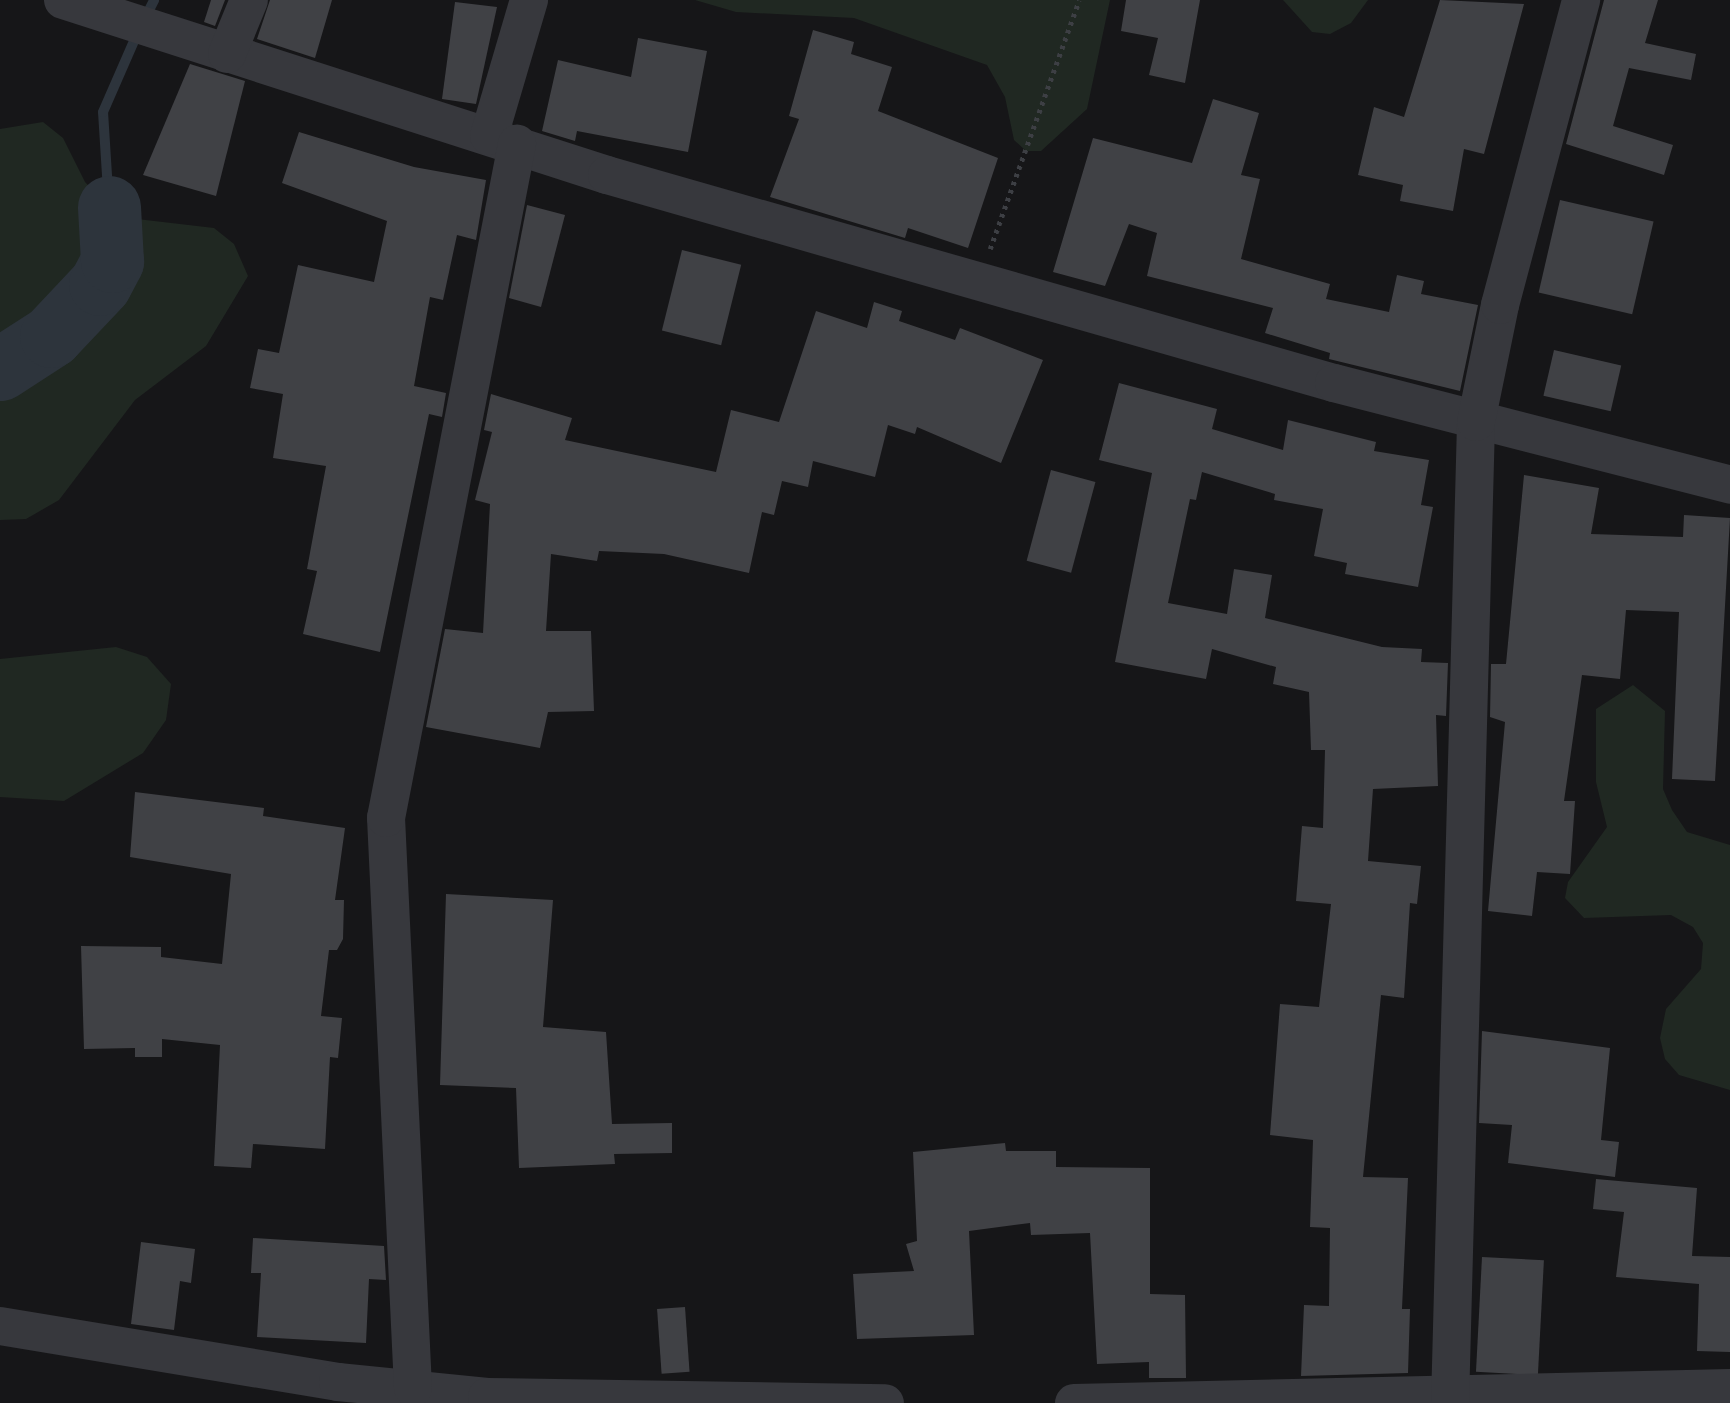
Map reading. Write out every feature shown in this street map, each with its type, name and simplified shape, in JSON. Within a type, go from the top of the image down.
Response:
[{"type":"street","points":[[63,0],[503,140],[978,283],[1476,422],[1730,485]]},
{"type":"street","points":[[227,54],[249,0]]},
{"type":"street","points":[[413,1388],[386,818],[529,0]]},
{"type":"street","points":[[1451,1399],[1476,422],[1500,305],[1581,0]]},
{"type":"street","points":[[0,1326],[338,1382],[413,1388],[487,1400],[885,1403]]},
{"type":"street","points":[[1074,1403],[1451,1399],[1730,1388]]},
{"type":"path","points":[[978,283],[1079,0]]},
{"type":"shaded area","points":[[695,0],[1110,0],[1087,109],[1041,151],[1026,151],[1014,140],[1005,97],[987,65],[854,18],[736,12]]},
{"type":"shaded area","points":[[1283,0],[1368,0],[1351,23],[1330,34],[1312,32]]},
{"type":"shaded area","points":[[43,122],[63,138],[85,182],[109,207],[137,219],[214,228],[234,244],[248,276],[206,346],[135,400],[59,500],[26,519],[0,520],[0,129]]},
{"type":"shaded area","points":[[116,647],[147,657],[171,684],[166,720],[143,753],[64,801],[0,797],[0,659]]},
{"type":"shaded area","points":[[1633,685],[1665,711],[1663,789],[1672,810],[1687,832],[1730,845],[1730,1090],[1679,1075],[1665,1059],[1660,1038],[1666,1009],[1701,969],[1703,943],[1693,927],[1671,915],[1584,918],[1565,898],[1568,882],[1607,827],[1596,782],[1596,709]]},
{"type":"building","points":[[211,0],[225,0],[215,26],[204,22]]},
{"type":"building","points":[[270,0],[332,0],[315,58],[257,39]]},
{"type":"building","points":[[1126,0],[1200,0],[1185,83],[1149,75],[1158,38],[1121,31]]},
{"type":"building","points":[[1440,0],[1524,4],[1484,154],[1464,149],[1453,211],[1400,201],[1403,185],[1358,175],[1374,107],[1404,117]]},
{"type":"building","points":[[1604,0],[1658,0],[1645,43],[1696,54],[1691,80],[1629,68],[1613,126],[1673,145],[1664,175],[1566,144]]},
{"type":"building","points":[[455,2],[497,7],[476,104],[442,99]]},
{"type":"building","points":[[813,30],[854,42],[851,54],[892,67],[878,111],[998,158],[968,248],[908,228],[905,238],[770,197],[799,119],[789,116]]},
{"type":"building","points":[[638,38],[707,51],[688,152],[577,131],[575,141],[542,131],[558,60],[631,77]]},
{"type":"building","points":[[190,64],[245,81],[216,196],[143,175]]},
{"type":"building","points":[[1213,99],[1259,113],[1241,175],[1260,179],[1241,259],[1330,284],[1326,299],[1389,312],[1397,275],[1424,281],[1421,294],[1478,305],[1460,391],[1329,359],[1330,353],[1265,333],[1273,308],[1147,276],[1157,233],[1129,224],[1105,286],[1053,272],[1093,138],[1192,163]]},
{"type":"building","points":[[299,132],[414,167],[486,180],[476,240],[457,235],[443,300],[430,297],[414,386],[446,393],[442,417],[429,414],[380,652],[303,634],[317,571],[307,569],[326,466],[273,458],[283,394],[250,388],[258,349],[279,353],[298,265],[374,282],[387,221],[282,183]]},
{"type":"building","points":[[1560,200],[1654,222],[1632,314],[1539,293]]},
{"type":"building","points":[[527,205],[565,215],[541,307],[509,298]]},
{"type":"building","points":[[682,250],[741,265],[721,345],[662,331]]},
{"type":"building","points":[[874,302],[902,311],[899,321],[955,340],[960,328],[1043,360],[1001,463],[917,427],[915,434],[888,425],[875,477],[813,461],[808,487],[782,481],[774,515],[762,512],[749,573],[664,554],[599,551],[597,561],[551,554],[546,631],[591,631],[594,711],[548,712],[540,748],[426,727],[445,629],[483,633],[490,504],[475,500],[492,432],[484,430],[491,394],[572,418],[565,440],[716,472],[731,410],[779,422],[816,311],[867,328]]},
{"type":"building","points":[[1554,350],[1621,366],[1611,411],[1543,396]]},
{"type":"building","points":[[1119,383],[1217,409],[1212,429],[1283,450],[1288,420],[1376,442],[1374,451],[1429,460],[1421,505],[1433,507],[1418,587],[1345,574],[1347,563],[1314,556],[1323,509],[1274,500],[1275,494],[1202,472],[1196,500],[1190,499],[1168,603],[1227,614],[1234,569],[1272,575],[1265,618],[1382,647],[1422,649],[1421,662],[1448,663],[1446,716],[1436,715],[1438,786],[1373,789],[1368,861],[1421,866],[1417,904],[1410,903],[1404,998],[1381,995],[1363,1177],[1408,1178],[1402,1309],[1410,1309],[1408,1373],[1301,1376],[1304,1305],[1329,1306],[1330,1228],[1310,1227],[1313,1140],[1270,1135],[1280,1004],[1319,1007],[1331,904],[1296,901],[1302,826],[1323,828],[1325,750],[1311,750],[1309,692],[1273,684],[1276,667],[1212,649],[1206,679],[1115,662],[1152,473],[1099,460]]},
{"type":"building","points":[[1051,470],[1095,482],[1071,573],[1027,561]]},
{"type":"building","points":[[1524,475],[1599,488],[1591,534],[1683,537],[1684,515],[1730,518],[1715,781],[1672,779],[1679,612],[1626,610],[1620,679],[1582,675],[1564,801],[1575,801],[1570,874],[1537,872],[1532,916],[1488,911],[1505,722],[1490,717],[1491,664],[1506,664]]},
{"type":"building","points":[[135,792],[264,808],[263,816],[345,828],[335,900],[344,900],[343,939],[337,950],[329,950],[321,1016],[342,1018],[338,1058],[330,1057],[325,1149],[253,1144],[251,1168],[214,1166],[220,1045],[162,1039],[162,1057],[135,1057],[135,1048],[84,1049],[81,946],[161,947],[161,957],[222,964],[231,874],[130,857]]},
{"type":"building","points":[[446,894],[553,900],[543,1027],[606,1032],[612,1124],[672,1123],[672,1153],[614,1154],[615,1164],[519,1168],[516,1088],[440,1085]]},
{"type":"building","points":[[1482,1031],[1610,1048],[1601,1140],[1619,1142],[1615,1177],[1508,1163],[1512,1125],[1479,1123]]},
{"type":"building","points":[[1005,1143],[1006,1151],[1056,1151],[1056,1167],[1150,1168],[1150,1294],[1185,1295],[1186,1378],[1149,1378],[1149,1362],[1097,1364],[1090,1233],[1031,1235],[1030,1223],[969,1231],[974,1335],[857,1339],[853,1274],[914,1271],[906,1244],[917,1241],[913,1152]]},
{"type":"building","points":[[1596,1179],[1697,1188],[1692,1256],[1730,1257],[1730,1352],[1697,1351],[1699,1284],[1616,1277],[1624,1212],[1593,1209]]},
{"type":"building","points":[[253,1238],[384,1246],[386,1280],[369,1279],[366,1343],[257,1337],[261,1273],[251,1273]]},
{"type":"building","points":[[141,1242],[195,1249],[191,1283],[180,1281],[174,1330],[131,1324]]},
{"type":"building","points":[[1482,1257],[1544,1260],[1538,1375],[1476,1372]]},
{"type":"building","points":[[685,1307],[690,1372],[662,1374],[657,1309]]},
{"type":"waterway","points":[[145,18],[154,0]]},
{"type":"waterway","points":[[109,207],[103,112],[138,32]]},
{"type":"waterway","points":[[0,369],[51,336],[100,284],[112,261],[109,207]]}]
